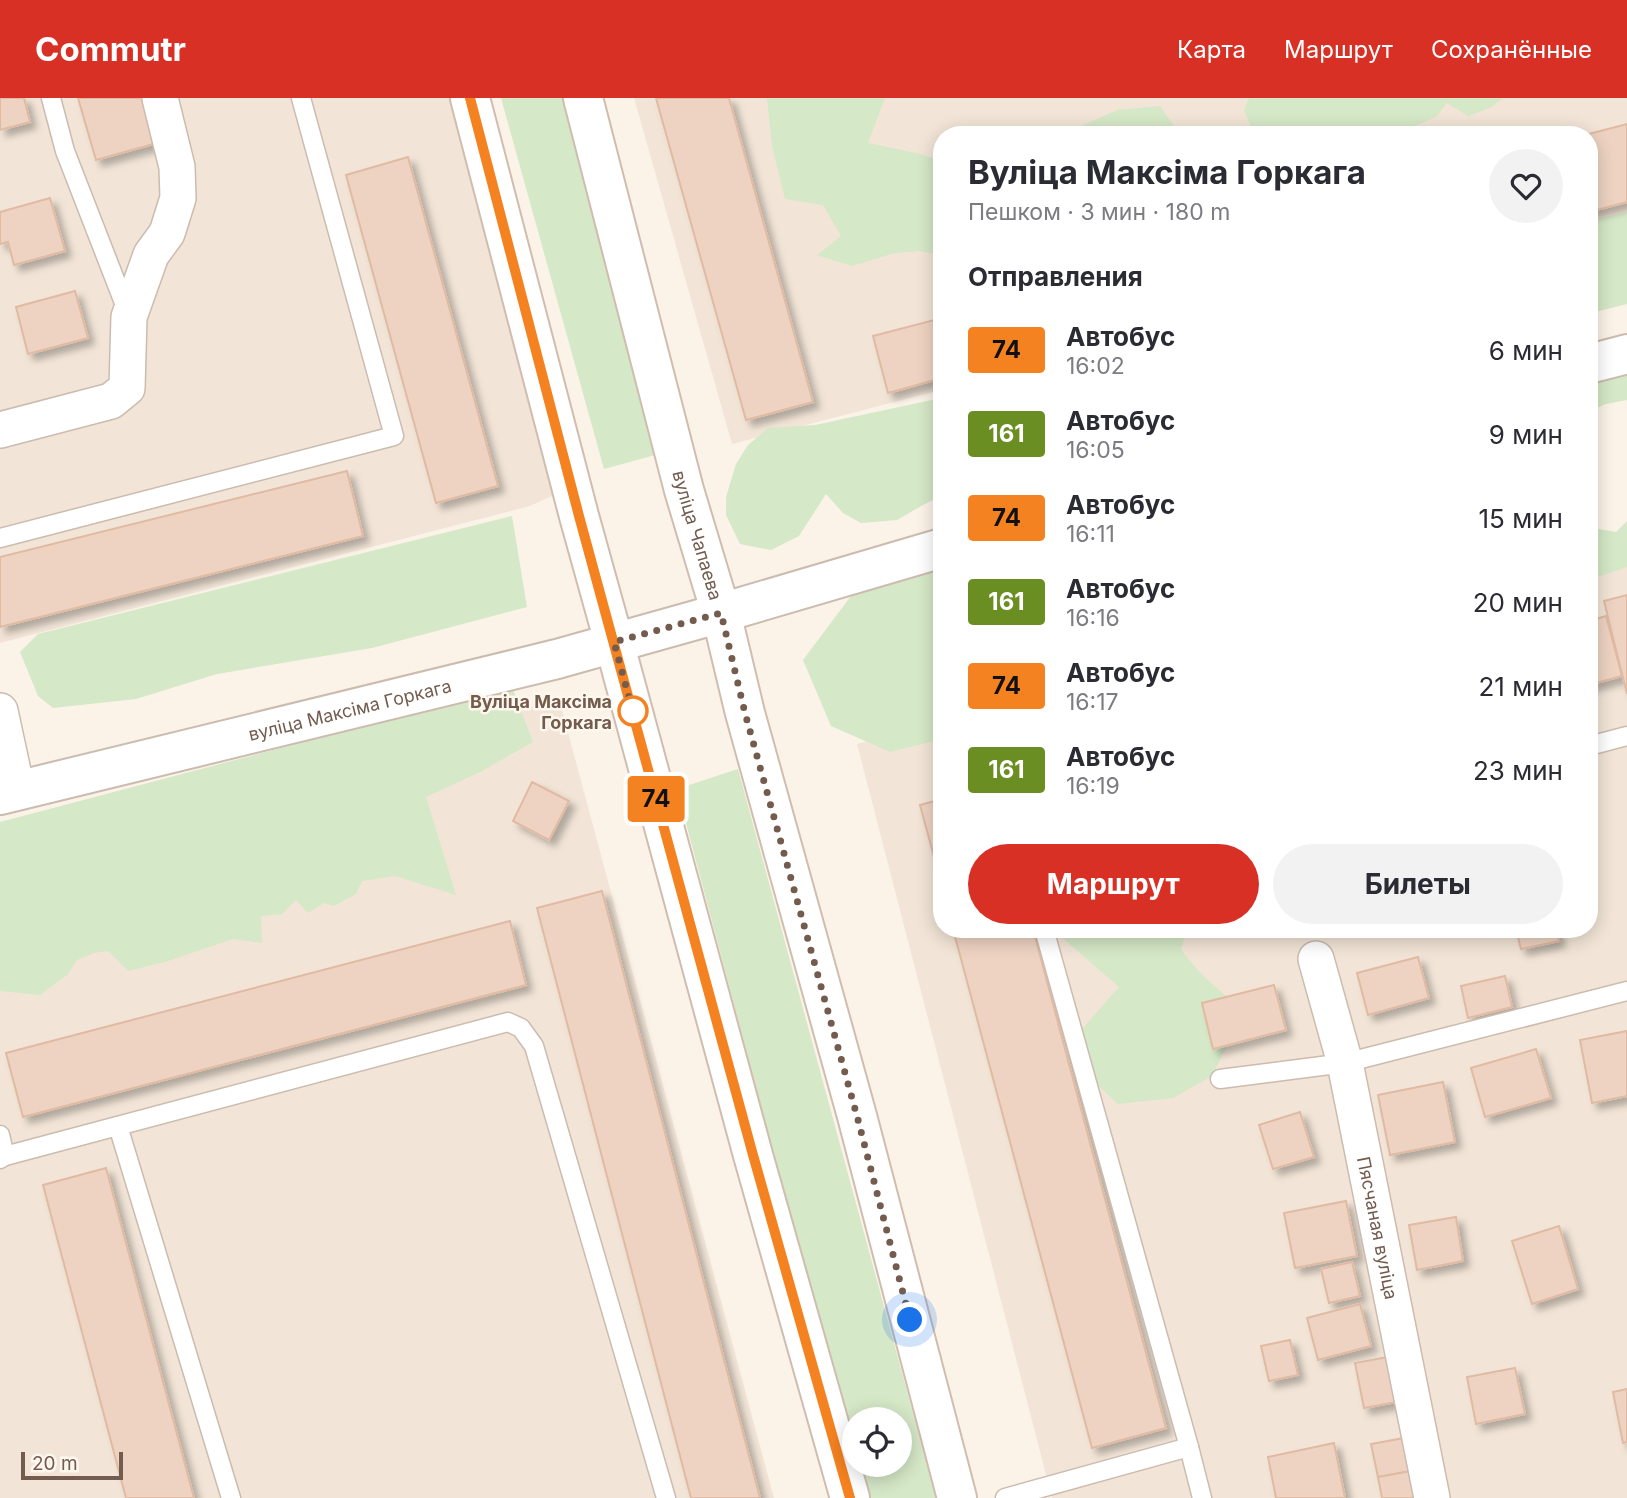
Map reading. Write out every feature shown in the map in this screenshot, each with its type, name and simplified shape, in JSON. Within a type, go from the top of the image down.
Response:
[{"type":"main road","points":[[470,98],[579,516],[749,1142],[850,1498]]},
{"type":"main road","name":"вуліца Чапаева","points":[[583,98],[684,490],[721,613],[745,713],[857,1116],[957,1498]]},
{"type":"main road","points":[[1598,362],[1627,354]]},
{"type":"main road","name":"вуліца Максіма Горкага","points":[[8,792],[557,659],[933,551]]},
{"type":"street","points":[[0,430],[111,401],[127,388],[129,317],[151,255],[167,233],[178,198],[177,166],[160,98]]},
{"type":"street","points":[[0,711],[8,792]]},
{"type":"street","name":"Пясчаная вуліца","points":[[1316,959],[1345,1063],[1432,1498]]},
{"type":"lane","points":[[51,98],[65,151],[129,317]]},
{"type":"lane","points":[[0,538],[394,436],[301,98]]},
{"type":"lane","points":[[1598,744],[1627,736]]},
{"type":"lane","points":[[1047,938],[1202,1498]]},
{"type":"lane","points":[[1220,1079],[1345,1063],[1627,991]]},
{"type":"lane","points":[[0,1135],[2,1157],[508,1022],[521,1028],[534,1046],[666,1498]]},
{"type":"lane","points":[[118,1126],[231,1498]]},
{"type":"lane","points":[[1005,1498],[1189,1447]]},
{"type":"shaded area","points":[[0,98],[454,98],[563,491],[530,506],[0,643]]},
{"type":"shaded area","points":[[634,98],[1627,98],[1627,212],[1598,220],[1598,126],[933,126],[933,392],[732,444]]},
{"type":"shaded area","points":[[1627,538],[1627,1498],[1052,1498],[857,744],[933,723],[933,938],[1598,938],[1598,546]]},
{"type":"shaded area","points":[[559,699],[774,1498],[0,1498],[0,851]]},
{"type":"green space","points":[[501,98],[575,98],[670,451],[604,469]]},
{"type":"green space","points":[[767,98],[885,98],[868,143],[933,158],[933,253],[920,251],[895,253],[852,266],[817,255],[841,236],[823,205],[785,199],[772,146]]},
{"type":"green space","points":[[1249,98],[1503,98],[1490,108],[1468,116],[1447,103],[1436,117],[1415,126],[1250,126],[1244,110]]},
{"type":"green space","points":[[1160,106],[1174,126],[1081,126],[1117,110]]},
{"type":"green space","points":[[1627,212],[1627,304],[1598,311],[1598,219]]},
{"type":"green space","points":[[1627,366],[1627,400],[1598,407],[1598,378]]},
{"type":"green space","points":[[933,400],[933,500],[897,520],[861,523],[843,513],[826,494],[799,536],[771,550],[740,544],[726,515],[726,497],[736,464],[748,445],[768,428],[815,425]]},
{"type":"green space","points":[[512,516],[527,607],[372,648],[217,674],[136,699],[53,708],[38,696],[20,652],[38,634]]},
{"type":"green space","points":[[1627,521],[1627,567],[1598,575],[1598,529],[1616,532]]},
{"type":"green space","points":[[933,565],[933,741],[890,752],[831,726],[803,660],[851,596]]},
{"type":"green space","points":[[512,687],[533,742],[480,772],[426,797],[456,895],[395,876],[362,881],[356,894],[334,906],[324,903],[308,913],[296,900],[282,914],[261,916],[262,943],[233,939],[165,962],[128,971],[108,951],[94,953],[77,960],[68,974],[40,995],[0,991],[0,822]]},
{"type":"green space","points":[[738,769],[911,1407],[842,1407],[842,1413],[677,789]]},
{"type":"green space","points":[[1062,938],[1184,938],[1181,950],[1201,974],[1226,996],[1233,1033],[1212,1076],[1173,1098],[1118,1104],[1089,1077],[1083,1028],[1119,987]]},
{"type":"green space","points":[[912,1410],[936,1498],[865,1498],[859,1477],[912,1477]]},
{"type":"building","points":[[0,98],[24,98],[30,122],[0,130]]},
{"type":"building","points":[[78,98],[145,98],[157,143],[96,160]]},
{"type":"building","points":[[656,98],[729,98],[813,402],[746,420]]},
{"type":"building","points":[[1627,124],[1627,202],[1598,210],[1598,132]]},
{"type":"building","points":[[408,157],[498,486],[436,503],[346,175]]},
{"type":"building","points":[[50,198],[65,251],[14,265],[8,242],[0,244],[0,212]]},
{"type":"building","points":[[75,291],[88,338],[28,354],[16,307]]},
{"type":"building","points":[[933,320],[933,380],[888,393],[873,336]]},
{"type":"building","points":[[347,471],[363,536],[0,627],[0,557]]},
{"type":"building","points":[[1627,595],[1627,694],[1604,601]]},
{"type":"building","points":[[1606,616],[1622,676],[1598,683],[1598,618]]},
{"type":"building","points":[[532,782],[569,801],[549,840],[513,821]]},
{"type":"building","points":[[933,801],[933,853],[920,805]]},
{"type":"building","points":[[602,891],[760,1498],[691,1498],[537,908]]},
{"type":"building","points":[[510,921],[526,985],[23,1117],[6,1053]]},
{"type":"building","points":[[955,938],[1035,938],[1166,1428],[1092,1448]]},
{"type":"building","points":[[1518,938],[1558,938],[1559,941],[1521,949]]},
{"type":"building","points":[[1418,957],[1429,998],[1368,1015],[1357,973]]},
{"type":"building","points":[[1505,976],[1512,1007],[1468,1018],[1461,986]]},
{"type":"building","points":[[1274,985],[1286,1030],[1213,1049],[1202,1003]]},
{"type":"building","points":[[1627,1031],[1627,1096],[1592,1103],[1580,1040]]},
{"type":"building","points":[[1536,1049],[1551,1098],[1485,1117],[1471,1068]]},
{"type":"building","points":[[1443,1082],[1455,1142],[1390,1155],[1378,1095]]},
{"type":"building","points":[[1300,1112],[1314,1157],[1273,1169],[1259,1125]]},
{"type":"building","points":[[106,1168],[194,1498],[126,1498],[43,1185]]},
{"type":"building","points":[[1346,1201],[1357,1256],[1295,1268],[1284,1213]]},
{"type":"building","points":[[1456,1217],[1463,1261],[1417,1270],[1409,1225]]},
{"type":"building","points":[[1559,1226],[1578,1289],[1532,1304],[1512,1241]]},
{"type":"building","points":[[1352,1262],[1360,1296],[1329,1303],[1321,1269]]},
{"type":"building","points":[[1360,1304],[1371,1346],[1318,1360],[1307,1318]]},
{"type":"building","points":[[1290,1340],[1298,1375],[1269,1381],[1261,1346]]},
{"type":"building","points":[[1388,1357],[1396,1402],[1364,1408],[1355,1363]]},
{"type":"building","points":[[1515,1368],[1525,1414],[1476,1424],[1467,1377]]},
{"type":"building","points":[[1627,1389],[1627,1442],[1623,1443],[1613,1392]]},
{"type":"building","points":[[1404,1438],[1411,1471],[1378,1477],[1371,1444]]},
{"type":"building","points":[[1334,1443],[1345,1498],[1276,1498],[1268,1457]]},
{"type":"building","points":[[1411,1471],[1416,1498],[1382,1498],[1378,1477]]},
{"type":"bus line","name":"74","points":[[470,98],[579,516],[753,1155],[850,1498]]},
{"type":"place","name":"Вуліца Максіма Горкага","points":[[633,711]]},
{"type":"route","points":[[633,711],[634,716],[614,642],[721,613],[745,713],[857,1116],[910,1320]]}]
